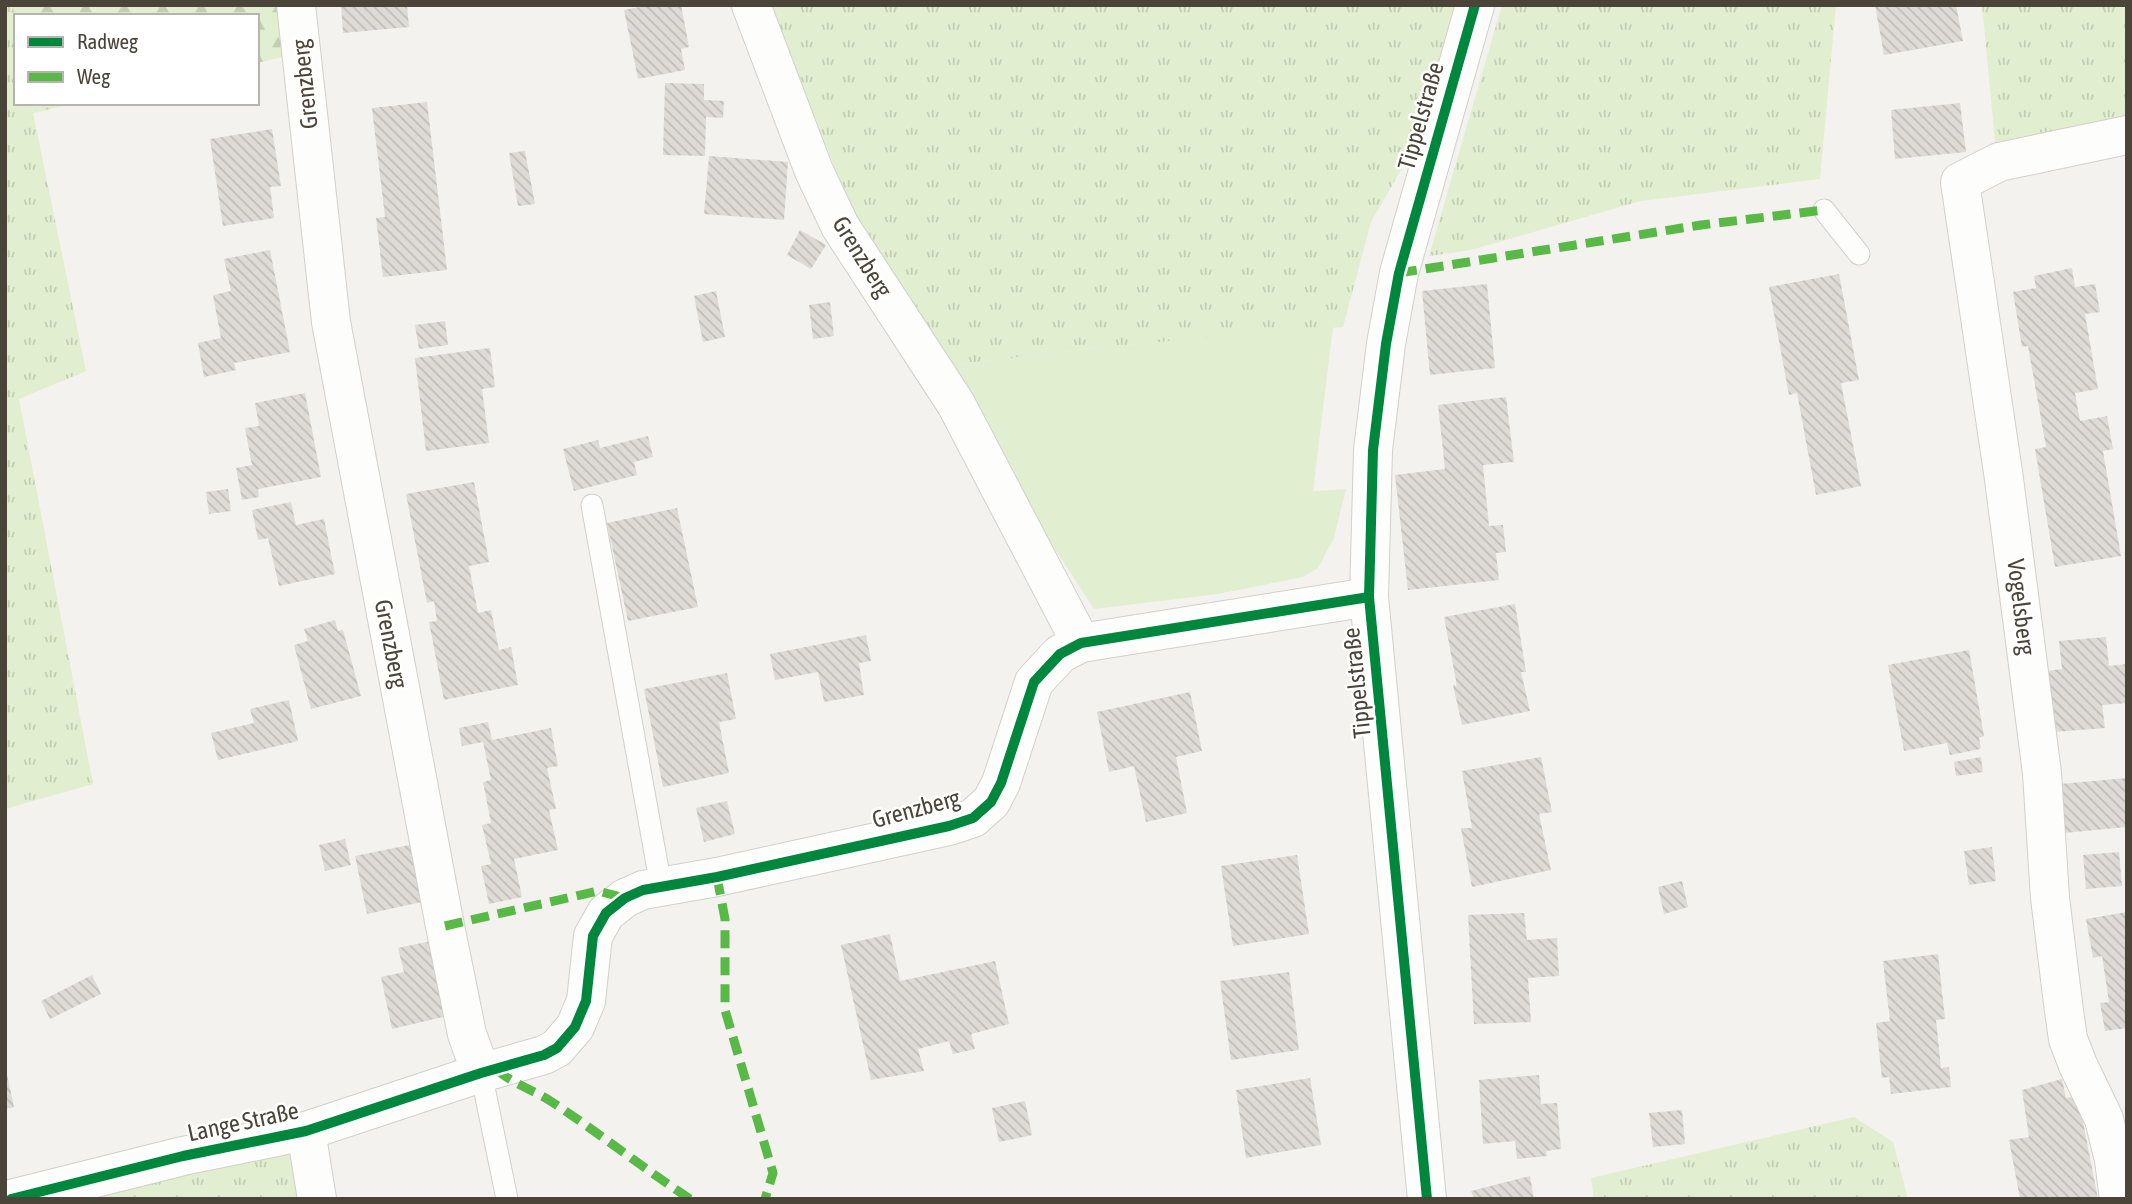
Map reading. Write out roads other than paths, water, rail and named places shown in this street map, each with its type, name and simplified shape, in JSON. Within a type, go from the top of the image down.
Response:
[{"type":"street","name":"Grenzberg","points":[[296,5],[331,322],[447,939],[467,1034],[481,1073],[544,1055],[567,1039],[586,1000],[593,936],[600,920],[625,898],[643,890],[717,877],[949,826],[973,818],[991,802],[1001,783],[1034,681],[1060,654],[1081,643],[1369,597]]},
{"type":"street","name":"Grenzberg","points":[[751,5],[814,171],[840,226],[956,404],[1081,643]]},
{"type":"street","name":"Tippelstraße","points":[[1427,1199],[1369,597],[1373,450],[1386,344],[1399,273],[1475,5]]},
{"type":"street","name":"Vogelsberg","points":[[2119,1199],[2105,1119],[2068,1039],[2050,898],[2040,760],[2004,479],[1960,182],[1999,162],[2127,135]]},
{"type":"street","name":"Lange Straße","points":[[11,1199],[183,1156],[306,1131],[481,1073]]},
{"type":"street","points":[[306,1131],[317,1199]]},
{"type":"lane","points":[[1824,210],[1859,254]]},
{"type":"lane","points":[[592,505],[662,886]]},
{"type":"lane","points":[[481,1073],[507,1199]]}]
